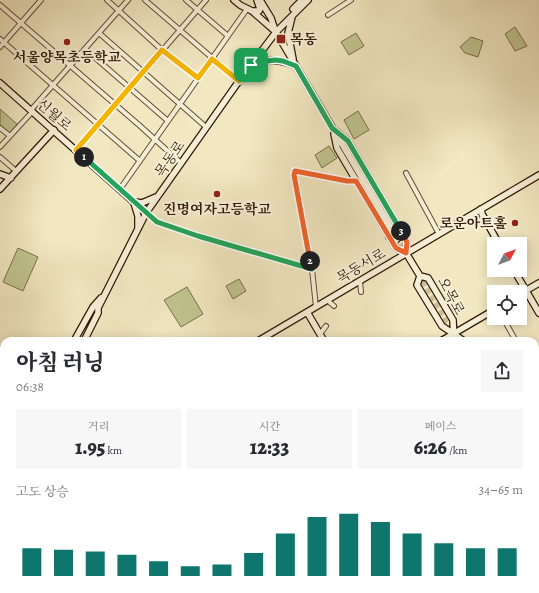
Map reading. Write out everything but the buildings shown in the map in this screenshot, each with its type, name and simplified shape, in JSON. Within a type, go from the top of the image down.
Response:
[{"type":"main road","name":"오목로","points":[[234,0],[276,32],[392,229]]},
{"type":"main road","points":[[249,10],[259,11],[259,0]]},
{"type":"main road","points":[[259,0],[271,18],[276,32]]},
{"type":"main road","name":"목동로","points":[[276,32],[282,19],[302,0]]},
{"type":"main road","name":"목동로","points":[[86,337],[98,313],[98,308],[146,213],[239,81],[276,32],[308,0]]},
{"type":"main road","points":[[251,65],[258,62],[276,60],[295,64],[288,33],[293,14]]},
{"type":"main road","name":"신월로","points":[[0,83],[146,213]]},
{"type":"main road","name":"오목로","points":[[332,128],[337,148],[389,237],[396,248],[406,253],[420,276],[418,285],[438,320],[442,326],[458,337]]},
{"type":"main road","name":"오목로","points":[[332,128],[348,141],[407,242],[406,253]]},
{"type":"main road","points":[[0,188],[11,178],[54,130]]},
{"type":"main road","points":[[0,174],[11,178]]},
{"type":"main road","name":"목동서로","points":[[265,337],[539,175]]},
{"type":"main road","points":[[133,201],[142,203],[158,196]]},
{"type":"main road","points":[[133,201],[138,216],[138,230]]},
{"type":"main road","points":[[481,209],[482,214],[495,237]]},
{"type":"main road","points":[[389,237],[396,240],[400,236],[401,232]]},
{"type":"main road","name":"오목로","points":[[420,276],[428,278],[453,320],[454,334]]},
{"type":"main road","points":[[527,290],[539,283]]},
{"type":"main road","points":[[527,293],[539,313]]},
{"type":"main road","points":[[76,337],[93,307],[105,294]]},
{"type":"main road","points":[[90,337],[101,312],[105,294]]},
{"type":"main road","name":"목동로","points":[[79,337],[93,311],[98,308]]},
{"type":"main road","points":[[307,312],[322,337]]},
{"type":"main road","points":[[448,337],[487,314]]},
{"type":"street","points":[[0,47],[41,0]]},
{"type":"street","points":[[107,0],[162,50],[198,78]]},
{"type":"street","points":[[0,147],[128,0]]},
{"type":"street","points":[[145,0],[239,81]]},
{"type":"street","points":[[186,0],[228,36]]},
{"type":"street","points":[[76,150],[206,0]]},
{"type":"street","points":[[328,15],[351,0]]},
{"type":"street","points":[[0,5],[116,104],[181,163]]},
{"type":"street","points":[[120,189],[228,36],[249,10]]},
{"type":"street","points":[[99,33],[206,127]]},
{"type":"street","points":[[0,39],[140,161]]},
{"type":"street","points":[[85,49],[168,121]]},
{"type":"street","points":[[0,128],[10,136]]},
{"type":"street","points":[[0,157],[16,171]]},
{"type":"street","points":[[316,307],[312,269],[294,175],[295,171],[347,181],[356,181]]},
{"type":"street","points":[[406,173],[439,234]]},
{"type":"street","points":[[146,213],[157,222],[198,236],[312,269]]},
{"type":"street","points":[[360,281],[361,292]]},
{"type":"street","points":[[327,300],[334,306]]},
{"type":"street","points":[[507,325],[514,337]]},
{"type":"street","points":[[320,334],[326,326]]},
{"type":"green space","points":[[515,27],[527,46],[515,51],[505,34]]},
{"type":"green space","points":[[356,33],[364,46],[349,55],[341,42]]},
{"type":"green space","points":[[471,37],[483,41],[478,57],[465,53],[460,47]]},
{"type":"green space","points":[[0,109],[18,125],[9,134],[0,125]]},
{"type":"green space","points":[[358,111],[369,130],[354,139],[344,120]]},
{"type":"green space","points":[[329,146],[337,158],[322,168],[315,155]]},
{"type":"green space","points":[[18,248],[38,257],[23,291],[3,282]]},
{"type":"green space","points":[[239,279],[246,291],[233,299],[226,286]]},
{"type":"green space","points":[[187,287],[203,314],[181,327],[164,300]]},
{"type":"tunnel","points":[[392,229],[407,255]]},
{"type":"tunnel","points":[[418,274],[456,337]]},
{"type":"place","name":"목동","points":[[281,39]]},
{"type":"place","name":"서울양목초등학교","points":[[67,42]]},
{"type":"place","name":"진명여자고등학교","points":[[217,194]]},
{"type":"place","name":"로운아트홀","points":[[515,223]]},
{"type":"route","points":[[162,50],[198,78],[212,59],[239,81],[251,65],[258,62],[276,60],[296,66],[332,128],[348,141],[407,242],[406,253],[396,248],[356,181],[324,178],[295,171],[294,175],[312,269],[198,236],[157,222],[76,150],[162,50]]}]
